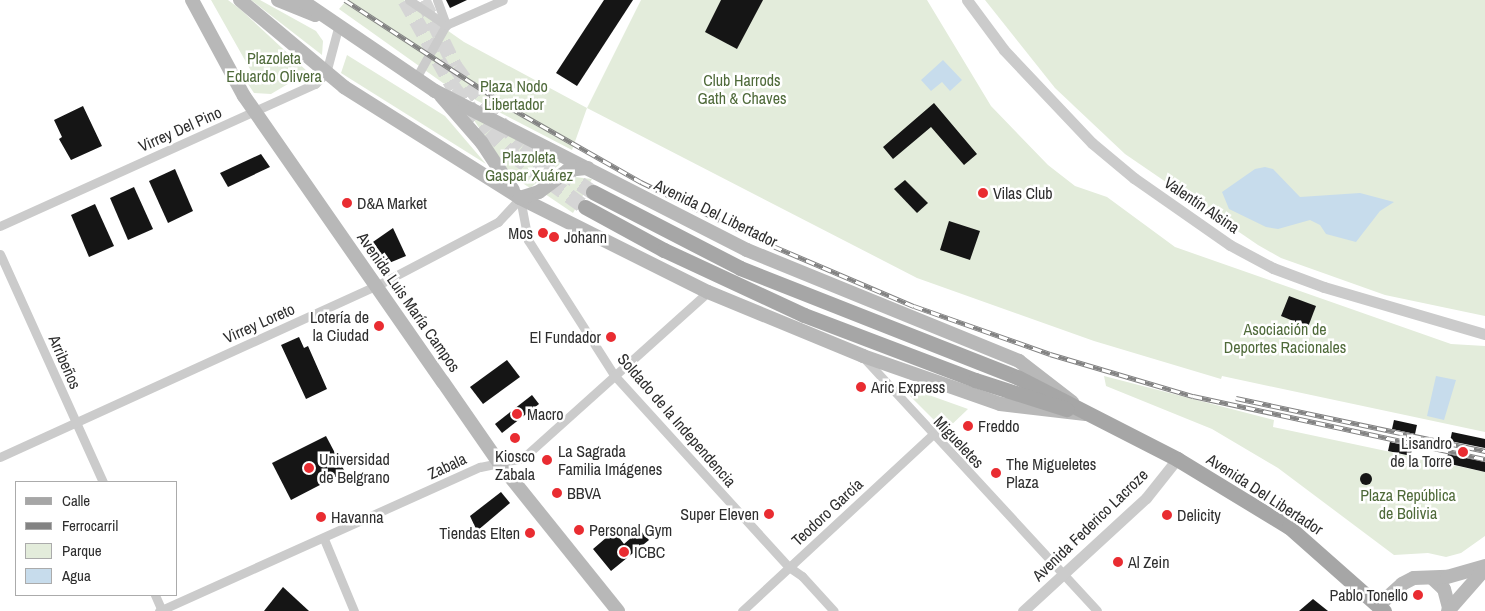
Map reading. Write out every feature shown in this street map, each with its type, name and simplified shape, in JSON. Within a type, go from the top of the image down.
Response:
[{"type":"main road","name":"Avenida Luis María Campos","points":[[192,0],[244,96],[499,463],[618,611]]},
{"type":"main road","name":"Avenida Del Libertador","points":[[240,0],[326,73],[520,198],[708,292],[863,356],[1015,408],[1084,414]]},
{"type":"main road","points":[[278,0],[323,18]]},
{"type":"main road","points":[[301,0],[323,18]]},
{"type":"main road","name":"Avenida Del Libertador","points":[[323,18],[435,91],[748,250],[1019,361],[1042,376],[1084,414]]},
{"type":"main road","points":[[435,91],[482,143],[520,198],[539,192],[568,170],[588,168]]},
{"type":"main road","name":"Avenida Del Libertador","points":[[593,192],[740,268],[1017,377],[1084,414],[1177,459],[1289,527],[1379,609]]},
{"type":"main road","name":"Avenida Del Libertador","points":[[585,207],[664,250],[813,319],[975,380],[1084,414]]},
{"type":"main road","points":[[1379,609],[1402,584],[1485,568]]},
{"type":"main road","points":[[1448,609],[1485,568]]},
{"type":"main road","points":[[1432,578],[1444,589],[1448,609]]},
{"type":"street","points":[[411,1],[424,0]]},
{"type":"street","points":[[437,0],[446,25]]},
{"type":"street","points":[[416,78],[446,25],[503,0]]},
{"type":"street","name":"Valentín Alsina","points":[[967,0],[1007,54],[1092,143],[1134,178],[1230,245],[1273,268],[1324,287],[1485,334]]},
{"type":"street","points":[[411,1],[446,25]]},
{"type":"street","points":[[326,73],[338,28]]},
{"type":"street","name":"Virrey Del Pino","points":[[0,226],[315,84],[326,73]]},
{"type":"street","name":"Virrey Loreto","points":[[0,457],[376,286],[498,222],[520,198]]},
{"type":"street","name":"Soldado de la Independencia","points":[[520,198],[528,240],[614,375],[789,567],[802,576],[834,611]]},
{"type":"street","name":"Arribeños","points":[[0,254],[103,481]]},
{"type":"street","name":"Zabala","points":[[161,611],[480,468],[523,458],[708,292]]},
{"type":"street","name":"Migueletes","points":[[863,356],[932,435],[1097,611]]},
{"type":"street","name":"Teodoro García","points":[[742,611],[932,435]]},
{"type":"street","name":"Avenida Federico Lacroze","points":[[1023,611],[1146,498],[1177,459]]},
{"type":"street","points":[[324,539],[354,611]]},
{"type":"street","points":[[155,596],[161,611]]},
{"type":"green space","name":"Plazoleta Eduardo Olivera","points":[[211,0],[228,0],[308,72],[271,94],[254,93],[244,78],[255,78]]},
{"type":"green space","points":[[251,0],[260,0],[316,31],[323,41],[322,55]]},
{"type":"green space","name":"Plaza Nodo Libertador","points":[[347,0],[404,0],[464,42],[587,108],[572,150],[443,83],[339,9]]},
{"type":"green space","points":[[641,0],[927,0],[991,106],[1048,165],[1075,186],[1107,197],[1175,247],[1451,344],[1485,346],[1485,432],[1222,376],[1221,379],[1094,341],[917,278],[587,108]]},
{"type":"green space","points":[[985,0],[1485,0],[1485,316],[1385,295],[1281,258],[1258,245],[1125,154],[1055,88]]},
{"type":"green space","points":[[347,55],[445,116],[486,164],[341,73]]},
{"type":"green space","name":"Plazoleta Gaspar Xuárez","points":[[469,113],[560,162],[559,165],[530,188],[512,176]]},
{"type":"green space","points":[[575,177],[592,179],[573,213],[545,194],[562,180]]},
{"type":"green space","name":"Plaza República de Bolivia","points":[[1104,376],[1274,420],[1273,427],[1485,472],[1485,536],[1461,553],[1446,557],[1428,553],[1394,555],[1278,468],[1212,429],[1106,386]]},
{"type":"green space","points":[[898,384],[968,409],[945,431]]},
{"type":"water","points":[[943,60],[962,80],[950,91],[942,82],[931,91],[921,80]]},
{"type":"water","points":[[1265,167],[1273,169],[1300,197],[1360,193],[1394,202],[1380,211],[1356,242],[1326,234],[1320,225],[1310,220],[1278,229],[1266,227],[1229,209],[1222,192],[1255,169]]},
{"type":"water","points":[[1436,376],[1456,380],[1444,420],[1427,416]]},
{"type":"building","points":[[446,0],[467,0],[450,8]]},
{"type":"building","points":[[604,0],[633,0],[577,86],[556,73]]},
{"type":"building","points":[[721,0],[763,0],[737,49],[705,32]]},
{"type":"building","points":[[934,103],[977,154],[964,165],[931,127],[893,159],[883,147]]},
{"type":"building","points":[[83,106],[102,146],[71,160],[59,139],[62,137],[54,120]]},
{"type":"building","points":[[261,154],[270,167],[228,187],[220,173]]},
{"type":"building","points":[[175,169],[193,211],[168,223],[149,181]]},
{"type":"building","points":[[905,180],[928,203],[917,213],[894,189]]},
{"type":"building","points":[[134,187],[153,229],[128,240],[110,198]]},
{"type":"building","points":[[95,204],[114,246],[89,257],[71,215]]},
{"type":"building","points":[[949,221],[980,231],[970,260],[940,250]]},
{"type":"building","points":[[393,228],[406,256],[389,263],[382,262],[370,244]]},
{"type":"building","points":[[1289,296],[1316,306],[1308,327],[1281,316]]},
{"type":"building","points":[[299,337],[304,348],[308,346],[327,389],[306,399],[281,345]]},
{"type":"building","points":[[507,360],[520,377],[483,404],[470,387]]},
{"type":"building","name":"Macro","points":[[532,395],[539,404],[502,433],[495,424]]},
{"type":"building","points":[[1394,420],[1417,425],[1415,434],[1392,429]]},
{"type":"building","points":[[1452,432],[1485,439],[1485,448],[1450,441]]},
{"type":"building","name":"Universidad de Belgrano","points":[[326,436],[345,472],[291,500],[272,463]]},
{"type":"building","points":[[1390,442],[1412,447],[1411,456],[1388,451]]},
{"type":"building","points":[[1448,454],[1485,462],[1485,472],[1446,463]]},
{"type":"building","points":[[1366,473],[1372,479],[1366,485],[1360,479]]},
{"type":"building","points":[[501,492],[510,503],[477,531],[470,516]]},
{"type":"building","name":"ICBC","points":[[640,530],[649,540],[611,571],[593,549],[614,531],[624,544]]},
{"type":"building","points":[[283,587],[309,611],[264,611]]},
{"type":"building","points":[[1313,599],[1328,611],[1299,611]]},
{"type":"tunnel","points":[[405,0],[454,88],[489,131],[513,155],[585,207]]},
{"type":"tunnel","points":[[423,0],[455,66],[484,106],[523,145],[593,192]]},
{"type":"railway","points":[[345,0],[509,107],[641,182],[773,246],[914,306],[1050,354],[1193,396],[1485,459]]},
{"type":"railway","points":[[1236,398],[1485,451]]},
{"type":"place","name":"Vilas Club","points":[[983,193]]},
{"type":"place","name":"D&A Market","points":[[347,203]]},
{"type":"place","name":"Mos","points":[[543,233]]},
{"type":"place","name":"Johann","points":[[554,237]]},
{"type":"place","name":"Lotería de la Ciudad","points":[[379,326]]},
{"type":"place","name":"El Fundador","points":[[611,337]]},
{"type":"place","name":"Aric Express","points":[[861,387]]},
{"type":"place","name":"Macro","points":[[517,414]]},
{"type":"place","name":"Freddo","points":[[968,426]]},
{"type":"place","name":"Kiosco Zabala","points":[[515,438]]},
{"type":"place","name":"Lisandro de la Torre","points":[[1463,452]]},
{"type":"place","name":"La Sagrada Familia Imágenes","points":[[547,460]]},
{"type":"place","name":"Universidad de Belgrano","points":[[309,468]]},
{"type":"place","name":"The Migueletes Plaza","points":[[996,473]]},
{"type":"place","name":"BBVA","points":[[557,493]]},
{"type":"place","name":"Super Eleven","points":[[769,514]]},
{"type":"place","name":"Delicity","points":[[1167,515]]},
{"type":"place","name":"Havanna","points":[[321,517]]},
{"type":"place","name":"Personal Gym","points":[[579,530]]},
{"type":"place","name":"Tiendas Elten","points":[[530,533]]},
{"type":"place","name":"ICBC","points":[[624,552]]},
{"type":"place","name":"Al Zein","points":[[1118,562]]},
{"type":"place","name":"Pablo Tonello","points":[[1418,595]]},
{"type":"park label","name":"Club Harrods Gath & Chaves","points":[[742,89]]},
{"type":"park label","name":"Asociación de Deportes Racionales","points":[[1285,338]]}]
